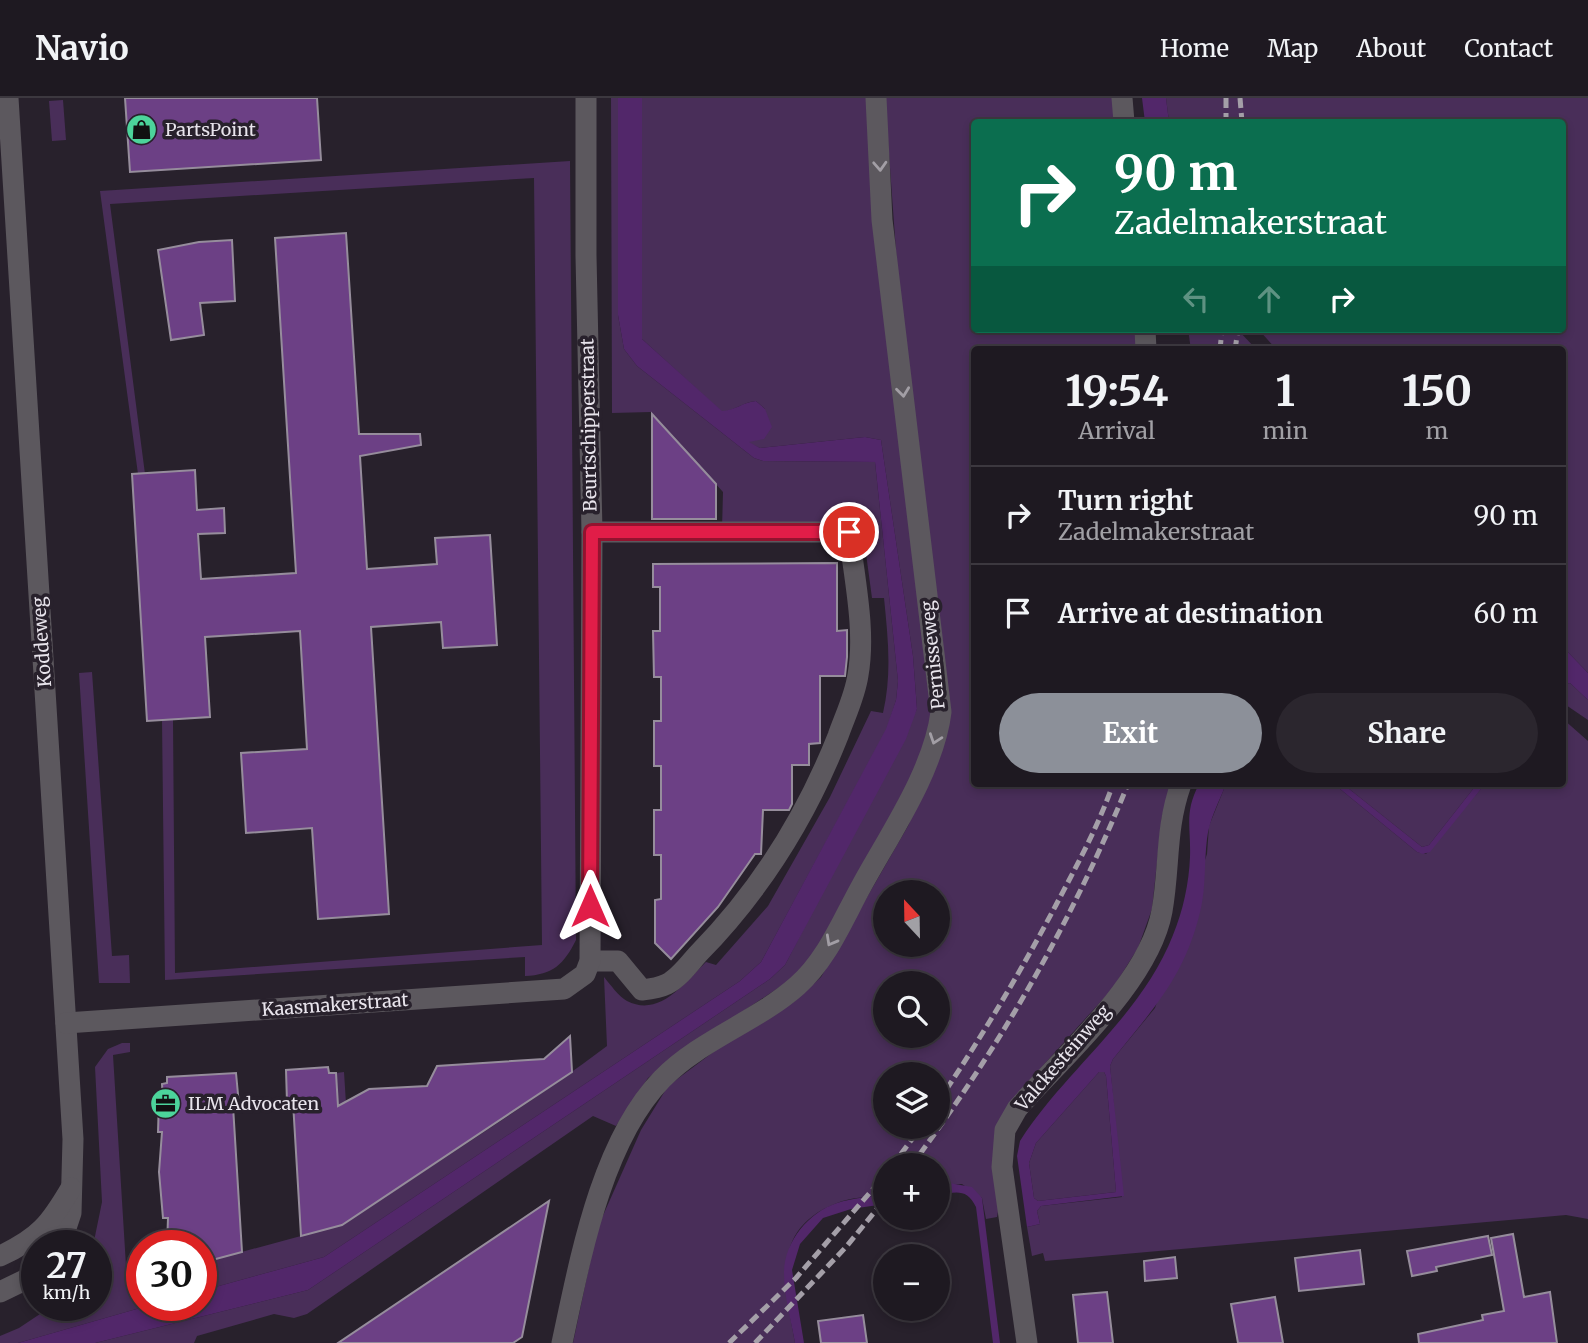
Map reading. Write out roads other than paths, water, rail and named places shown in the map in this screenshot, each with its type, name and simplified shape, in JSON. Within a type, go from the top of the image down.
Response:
[{"type":"street","name":"Koddeweg","points":[[8,98],[73,1139],[71,1213],[65,1230]]},
{"type":"street","name":"Beurtschipperstraat","points":[[586,98],[586,256],[592,532],[590,961]]},
{"type":"street","name":"Pernisseweg","points":[[562,1343],[586,1230],[607,1174],[638,1110],[662,1079],[690,1056],[782,998],[820,962],[904,809],[939,732],[941,712],[882,220],[876,98]]},
{"type":"street","points":[[1122,98],[1124,119]]},
{"type":"street","points":[[590,961],[618,961],[642,990],[655,989],[670,983],[726,925],[761,881],[799,819],[850,706],[858,676],[860,654],[849,532],[592,532]]},
{"type":"street","name":"Valckesteinweg","points":[[1027,1343],[1002,1167],[1005,1130],[1017,1109],[1124,988],[1150,950],[1162,912],[1168,830],[1180,787]]},
{"type":"street","name":"Kaasmakerstraat","points":[[66,1023],[565,989],[585,974],[590,961]]},
{"type":"street","points":[[0,1255],[38,1236],[72,1186]]},
{"type":"street","points":[[0,1292],[21,1281]]},
{"type":"railway","points":[[1226,98],[1226,119]]},
{"type":"railway","points":[[1240,98],[1242,119]]},
{"type":"railway","points":[[1220,346],[1222,333]]},
{"type":"railway","points":[[1236,346],[1237,333]]},
{"type":"railway","points":[[950,1084],[1000,1005],[1042,930],[1087,846],[1112,787]]},
{"type":"railway","points":[[921,1153],[975,1076],[1032,982],[1083,885],[1127,787]]},
{"type":"railway","points":[[902,1153],[912,1139]]},
{"type":"railway","points":[[729,1343],[796,1278],[873,1189]]},
{"type":"railway","points":[[755,1343],[846,1247],[873,1214]]},
{"type":"place","name":"PartsPoint","points":[[142,130]]},
{"type":"place","name":"ILM Advocaten","points":[[165,1104]]}]
